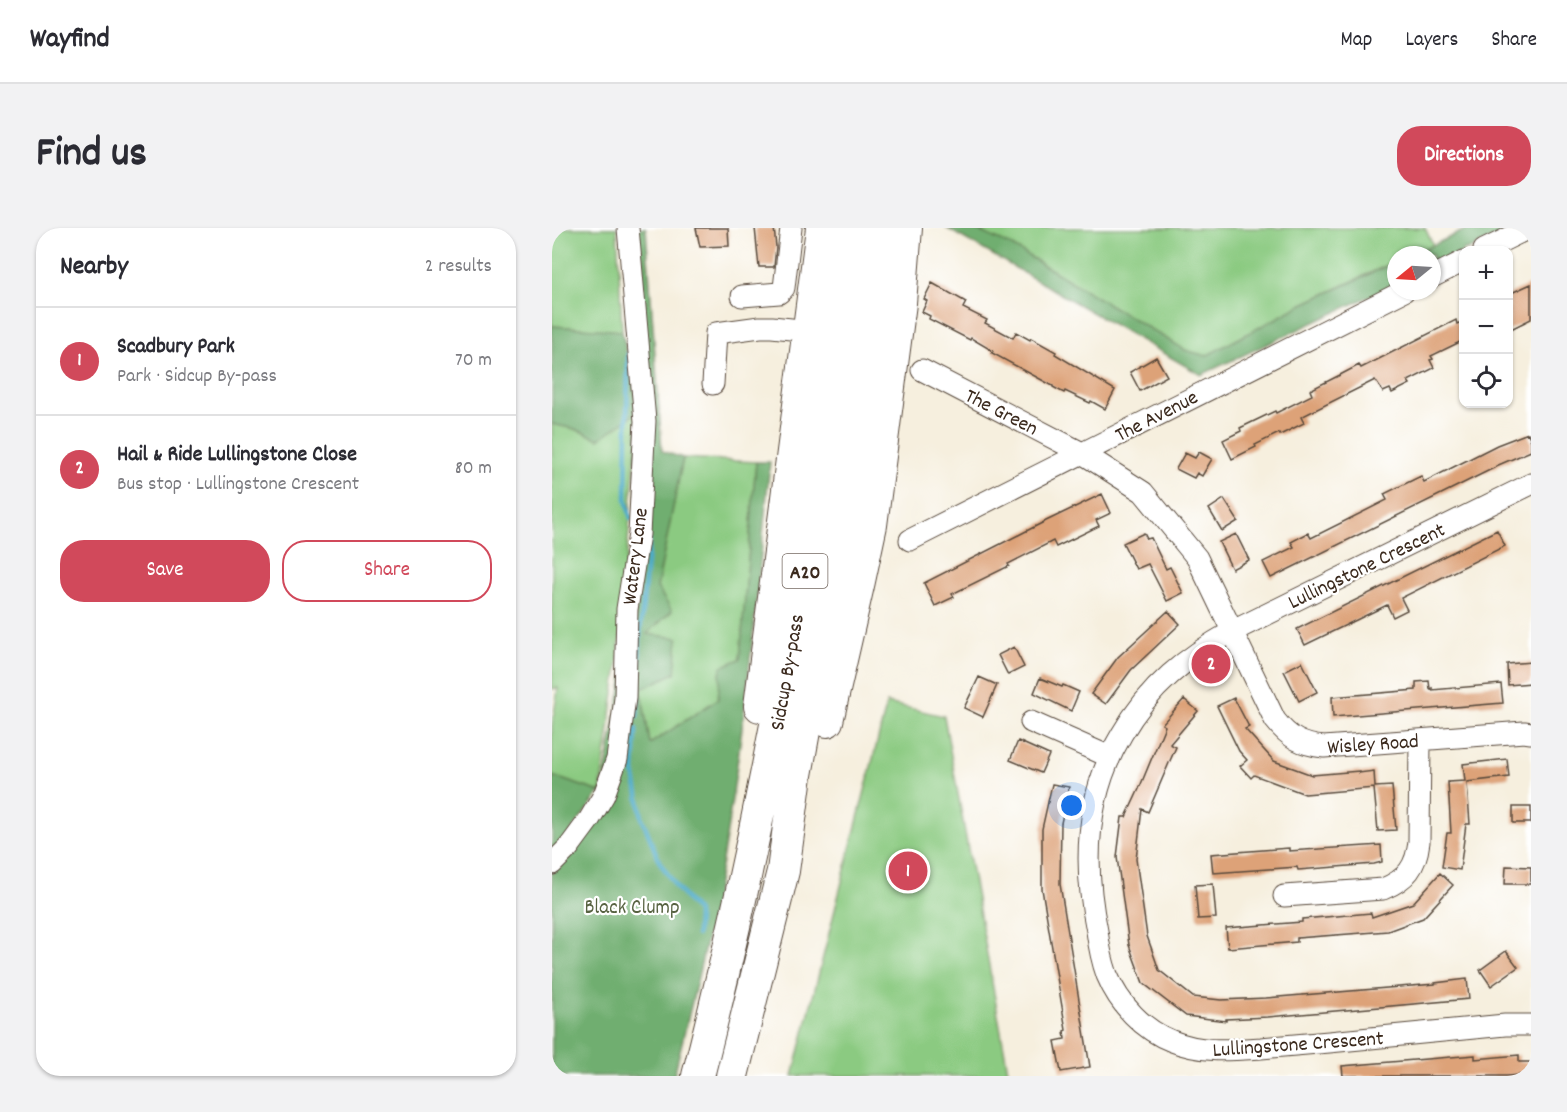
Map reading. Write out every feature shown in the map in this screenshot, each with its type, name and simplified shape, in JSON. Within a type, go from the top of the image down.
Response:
[{"type":"highway","name":"A20","points":[[738,910],[757,726],[822,228]]},
{"type":"highway","name":"Sidcup By-pass","points":[[698,1076],[759,816],[805,572],[828,416],[850,228]]},
{"type":"highway","name":"Sidcup By-pass","points":[[732,1076],[783,872],[796,775],[825,621],[852,443],[878,228]]},
{"type":"highway","name":"A20","points":[[783,872],[820,748],[871,525],[900,303],[906,228]]},
{"type":"street","name":"Watery Lane","points":[[552,864],[569,847],[604,795],[616,759],[625,698],[627,609],[639,534],[645,421],[628,228]]},
{"type":"street","points":[[778,327],[779,294],[784,288],[791,228]]},
{"type":"street","points":[[1492,246],[1529,228]]},
{"type":"street","points":[[1441,272],[1459,264]]},
{"type":"street","points":[[742,296],[779,294]]},
{"type":"street","name":"The Avenue","points":[[910,540],[1387,300]]},
{"type":"street","points":[[714,384],[716,333],[760,327],[810,331]]},
{"type":"street","name":"The Green","points":[[922,370],[1082,453]]},
{"type":"street","name":"Wisley Road","points":[[1082,453],[1143,492],[1197,558],[1275,720],[1283,731],[1296,740],[1310,746],[1324,747],[1531,733]]},
{"type":"street","name":"Lullingstone Crescent","points":[[1530,488],[1233,631],[1209,644],[1175,669],[1131,719],[1110,758],[1095,799],[1088,871],[1093,913],[1108,978],[1130,1011],[1155,1033],[1171,1041],[1190,1047],[1225,1050],[1505,1025],[1531,1025]]},
{"type":"street","points":[[1031,722],[1110,758]]},
{"type":"street","points":[[1284,896],[1383,889],[1403,878],[1411,869],[1418,857],[1420,740]]},
{"type":"green space","points":[[552,228],[617,228],[622,331],[552,326]]},
{"type":"green space","name":"Black Clump","points":[[636,228],[646,228],[662,451],[683,458],[657,587],[672,611],[647,634],[678,638],[675,673],[641,689],[650,744],[718,699],[721,667],[740,659],[756,462],[770,462],[748,681],[725,845],[706,943],[674,1076],[552,1076],[552,874],[596,823],[637,601]]},
{"type":"green space","points":[[946,228],[972,228],[1012,246],[1185,350],[1206,356],[1303,304],[1387,266],[1387,288],[1201,375]]},
{"type":"green space","points":[[971,228],[1425,228],[1433,245],[1387,246],[1387,265],[1303,304],[1206,356],[1185,350],[1012,246]]},
{"type":"green space","points":[[1469,228],[1514,228],[1476,246],[1459,246],[1459,254],[1441,263],[1441,246],[1431,246]]},
{"type":"green space","points":[[552,326],[622,331],[639,411],[599,439],[575,429],[552,424]]},
{"type":"green space","points":[[639,411],[617,672],[600,792],[552,776],[552,726],[558,688],[552,689],[552,424],[575,429],[599,439]]},
{"type":"green space","points":[[683,458],[756,462],[740,659],[721,667],[719,699],[650,744],[641,689],[675,672],[646,635]]},
{"type":"green space","points":[[887,703],[944,716],[1009,1076],[793,1076]]},
{"type":"green space","points":[[552,776],[600,792],[552,857]]},
{"type":"building","points":[[696,228],[728,228],[729,246],[700,247]]},
{"type":"building","points":[[755,228],[774,228],[776,247],[774,267],[759,267]]},
{"type":"building","points":[[932,283],[966,302],[963,308],[987,320],[985,323],[1013,338],[1016,332],[1030,340],[1031,338],[1115,390],[1105,409],[1091,401],[1090,403],[1065,391],[1064,393],[992,353],[993,351],[971,338],[970,340],[929,319],[930,316],[922,312],[927,301],[924,299]]},
{"type":"building","points":[[1531,284],[1531,319],[1513,328],[1513,300],[1513,292]]},
{"type":"building","points":[[1456,320],[1457,324],[1459,323],[1459,342],[1431,356],[1433,359],[1430,360],[1434,368],[1408,381],[1410,384],[1392,393],[1390,389],[1383,392],[1375,380],[1301,417],[1304,423],[1255,445],[1256,447],[1232,459],[1223,440],[1241,431],[1240,428],[1312,395],[1310,390],[1359,365],[1361,368]]},
{"type":"building","points":[[1156,357],[1167,376],[1140,391],[1130,372]]},
{"type":"building","points":[[1528,433],[1531,451],[1496,466],[1271,578],[1263,562],[1294,547],[1291,542],[1308,533],[1311,538],[1387,500],[1384,494],[1421,476],[1424,482],[1497,445]]},
{"type":"building","points":[[1199,452],[1212,459],[1202,476],[1197,473],[1194,478],[1176,469],[1185,453],[1195,458]]},
{"type":"building","points":[[1102,494],[1111,513],[1096,520],[1099,526],[1056,547],[1053,541],[952,594],[954,597],[935,606],[924,583]]},
{"type":"building","points":[[1224,499],[1238,521],[1222,531],[1209,509]]},
{"type":"building","points":[[1497,530],[1505,546],[1401,598],[1407,610],[1393,617],[1387,605],[1305,645],[1297,629]]},
{"type":"building","points":[[1144,533],[1147,539],[1151,538],[1166,569],[1170,567],[1183,593],[1167,601],[1148,564],[1136,569],[1123,543]]},
{"type":"building","points":[[1236,534],[1249,560],[1232,569],[1219,542]]},
{"type":"building","points":[[1168,611],[1180,624],[1131,670],[1106,704],[1091,694],[1118,657]]},
{"type":"building","points":[[1014,647],[1024,667],[1008,675],[998,655]]},
{"type":"building","points":[[1302,662],[1317,692],[1299,701],[1284,671]]},
{"type":"building","points":[[1531,662],[1531,683],[1508,685],[1507,664]]},
{"type":"building","points":[[979,677],[997,685],[983,717],[964,708]]},
{"type":"building","points":[[1040,678],[1079,692],[1071,711],[1034,693]]},
{"type":"building","points":[[1429,681],[1432,690],[1501,684],[1503,703],[1333,717],[1332,697],[1416,690],[1416,682]]},
{"type":"building","points":[[1234,698],[1249,727],[1245,729],[1274,761],[1312,775],[1374,771],[1375,787],[1392,786],[1396,830],[1378,831],[1374,788],[1305,794],[1254,775],[1251,778],[1240,766],[1247,760],[1239,751],[1217,706]]},
{"type":"building","points":[[1184,699],[1198,711],[1170,744],[1176,747],[1148,812],[1142,809],[1136,859],[1147,936],[1159,970],[1193,997],[1221,1000],[1435,984],[1467,979],[1469,999],[1226,1019],[1226,1021],[1186,1016],[1143,983],[1129,945],[1117,857],[1122,817],[1126,817],[1139,789],[1165,726],[1162,724]]},
{"type":"building","points":[[1018,741],[1049,755],[1041,773],[1010,760]]},
{"type":"building","points":[[1507,759],[1509,777],[1467,782],[1470,824],[1466,824],[1460,870],[1442,867],[1447,833],[1451,833],[1448,782],[1465,781],[1463,764]]},
{"type":"building","points":[[1052,784],[1069,787],[1061,823],[1060,884],[1090,1067],[1061,1072],[1055,1041],[1065,1039],[1064,1031],[1066,1030],[1042,889],[1042,829]]},
{"type":"building","points":[[1513,807],[1531,807],[1531,823],[1513,823]]},
{"type":"building","points":[[1381,845],[1382,862],[1374,864],[1213,873],[1211,854],[1289,848],[1289,851]]},
{"type":"building","points":[[1506,866],[1531,867],[1531,884],[1505,884]]},
{"type":"building","points":[[1440,873],[1453,885],[1423,918],[1388,931],[1297,938],[1297,942],[1228,948],[1226,928],[1302,922],[1302,919],[1371,913],[1372,917],[1413,903]]},
{"type":"building","points":[[1213,884],[1216,918],[1198,919],[1195,885]]},
{"type":"building","points":[[1506,951],[1518,967],[1491,986],[1480,970]]},
{"type":"building","points":[[1475,1055],[1475,1059],[1519,1055],[1519,1062],[1531,1062],[1531,1074],[1343,1076],[1342,1066]]},
{"type":"waterway","points":[[628,354],[626,500],[631,519]]},
{"type":"waterway","points":[[637,716],[640,633],[649,541]]},
{"type":"waterway","points":[[636,729],[634,771],[642,818],[659,861],[677,888],[698,913],[697,935]]},
{"type":"place","name":"Hail & Ride Lullingstone Close","points":[[1211,664]]},
{"type":"place","name":"Scadbury Park","points":[[908,871]]}]
